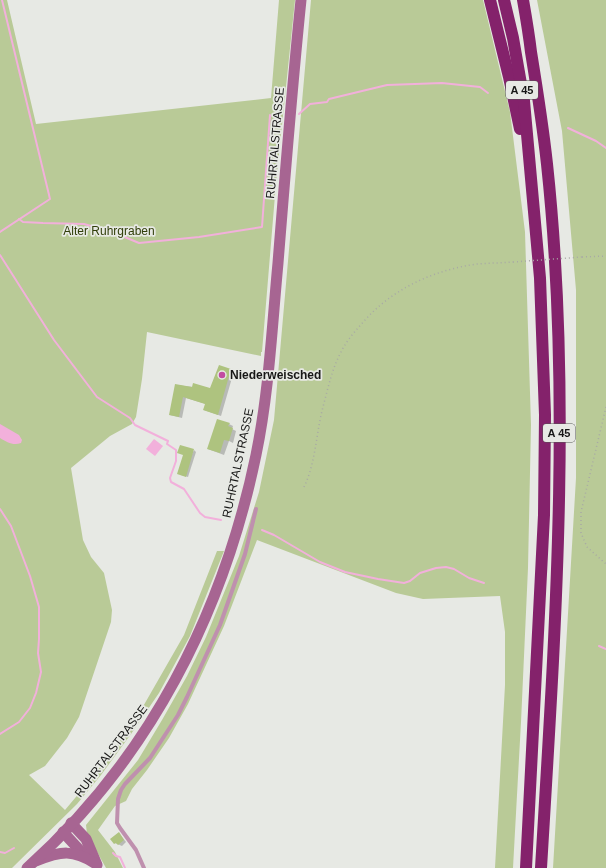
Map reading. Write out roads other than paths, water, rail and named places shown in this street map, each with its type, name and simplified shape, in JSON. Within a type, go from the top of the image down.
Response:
[{"type":"highway","points":[[490,0],[509,77],[531,182]]},
{"type":"highway","name":"A 45","points":[[504,0],[513,38],[524,101],[540,278],[545,416],[538,641],[526,868]]},
{"type":"highway","name":"A 45","points":[[523,0],[542,118],[552,209],[556,271],[559,376],[558,543],[553,669],[541,868]]},
{"type":"main road","name":"RUHRTALSTRASSE","points":[[30,865],[63,832],[104,785],[137,742],[156,714],[175,682],[204,621],[235,540],[256,455],[266,384],[300,0]]},
{"type":"main road","points":[[71,823],[86,839],[97,866]]},
{"type":"main road","points":[[63,832],[84,856],[97,866]]},
{"type":"main road","points":[[30,865],[56,854],[76,854],[84,856]]},
{"type":"lane","points":[[144,868],[136,850],[117,822],[118,798],[125,784],[150,758],[178,715],[187,697],[220,625],[245,554],[256,509]]},
{"type":"waterway","name":"Alter Ruhrgraben","points":[[0,232],[50,199],[2,0]]},
{"type":"waterway","points":[[299,114],[310,104],[327,102],[329,99],[387,85],[442,83],[480,87],[488,93]]},
{"type":"waterway","points":[[19,219],[23,222],[84,224],[115,233],[139,243],[199,237],[262,227],[270,115]]},
{"type":"waterway","points":[[568,128],[596,141],[606,148]]},
{"type":"waterway","points":[[0,255],[54,340],[97,397],[130,418],[135,425],[168,441],[167,444],[176,450],[176,461],[170,478],[171,482],[184,489],[200,513],[205,517],[221,520]]},
{"type":"waterway","name":"Alter Ruhrgraben","points":[[0,509],[11,526],[30,576],[39,607],[38,653],[41,672],[36,693],[30,708],[19,722],[0,734]]},
{"type":"waterway","points":[[262,530],[274,535],[320,562],[345,572],[404,583],[410,581],[420,573],[436,568],[446,567],[454,569],[469,578],[484,583]]},
{"type":"waterway","points":[[599,646],[606,649]]},
{"type":"waterway","points":[[0,852],[5,853],[14,848]]},
{"type":"waterway","points":[[113,853],[120,857],[125,868]]},
{"type":"place","name":"Niederweisched","points":[[222,375]]}]
